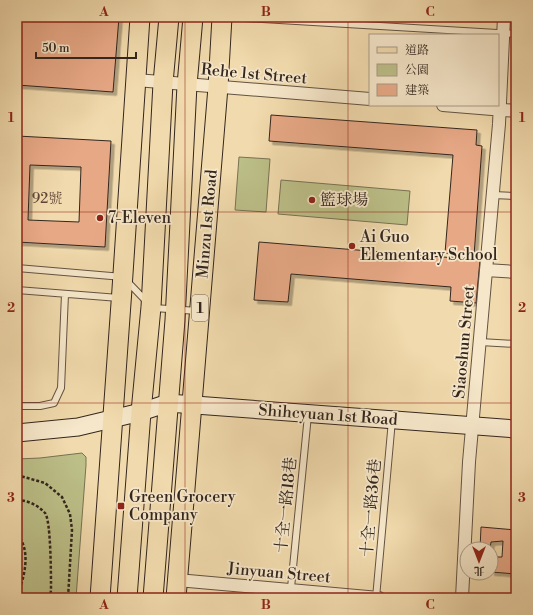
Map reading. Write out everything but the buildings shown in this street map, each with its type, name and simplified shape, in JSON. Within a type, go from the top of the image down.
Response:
[{"type":"main road","points":[[100,598],[114,419],[115,375],[125,258],[140,17]]},
{"type":"main road","points":[[127,598],[141,412],[151,307],[163,83],[169,17]]},
{"type":"main road","name":"Minzu 1st Road","points":[[153,598],[176,309],[187,85],[193,17]]},
{"type":"main road","name":"Minzu 1st Road","points":[[177,589],[218,87],[222,17]]},
{"type":"street","name":"Siaoshun Street","points":[[462,598],[469,462],[500,109],[502,32],[504,17]]},
{"type":"street","name":"Rehe 1st Street","points":[[136,80],[369,99]]},
{"type":"street","points":[[457,106],[516,111]]},
{"type":"street","points":[[486,270],[516,272]]},
{"type":"street","name":"Shihcyuan 1st Road","points":[[17,433],[78,427],[141,412],[168,403],[516,429]]},
{"type":"street","name":"Jinyuan Street","points":[[177,589],[377,598]]},
{"type":"lane","points":[[228,17],[516,34]]},
{"type":"lane","points":[[493,194],[516,196]]},
{"type":"lane","points":[[17,268],[123,277],[151,307],[200,311]]},
{"type":"lane","points":[[17,290],[121,298]]},
{"type":"lane","points":[[17,406],[40,406],[54,403],[61,388],[66,294]]},
{"type":"lane","points":[[480,342],[516,344]]},
{"type":"lane","name":"十全一路18巷","points":[[290,594],[308,414]]},
{"type":"lane","name":"十全一路36巷","points":[[377,598],[392,420]]},
{"type":"path","points":[[17,475],[45,483],[62,497],[70,514],[72,530],[68,598]]},
{"type":"path","points":[[17,500],[34,504],[46,514],[52,590],[50,598]]},
{"type":"path","points":[[17,534],[22,540],[26,556],[24,579],[17,597]]},
{"type":"green space","points":[[239,157],[270,159],[266,212],[235,210]]},
{"type":"green space","points":[[281,180],[410,191],[407,225],[278,214]]},
{"type":"green space","points":[[82,453],[86,457],[86,465],[76,598],[17,598],[17,459]]},
{"type":"place","name":"籃球場","points":[[312,200]]},
{"type":"place","name":"7-Eleven","points":[[100,218]]},
{"type":"place","name":"Ai Guo Elementary School","points":[[352,246]]},
{"type":"place","name":"Green Grocery Company","points":[[121,506]]}]
